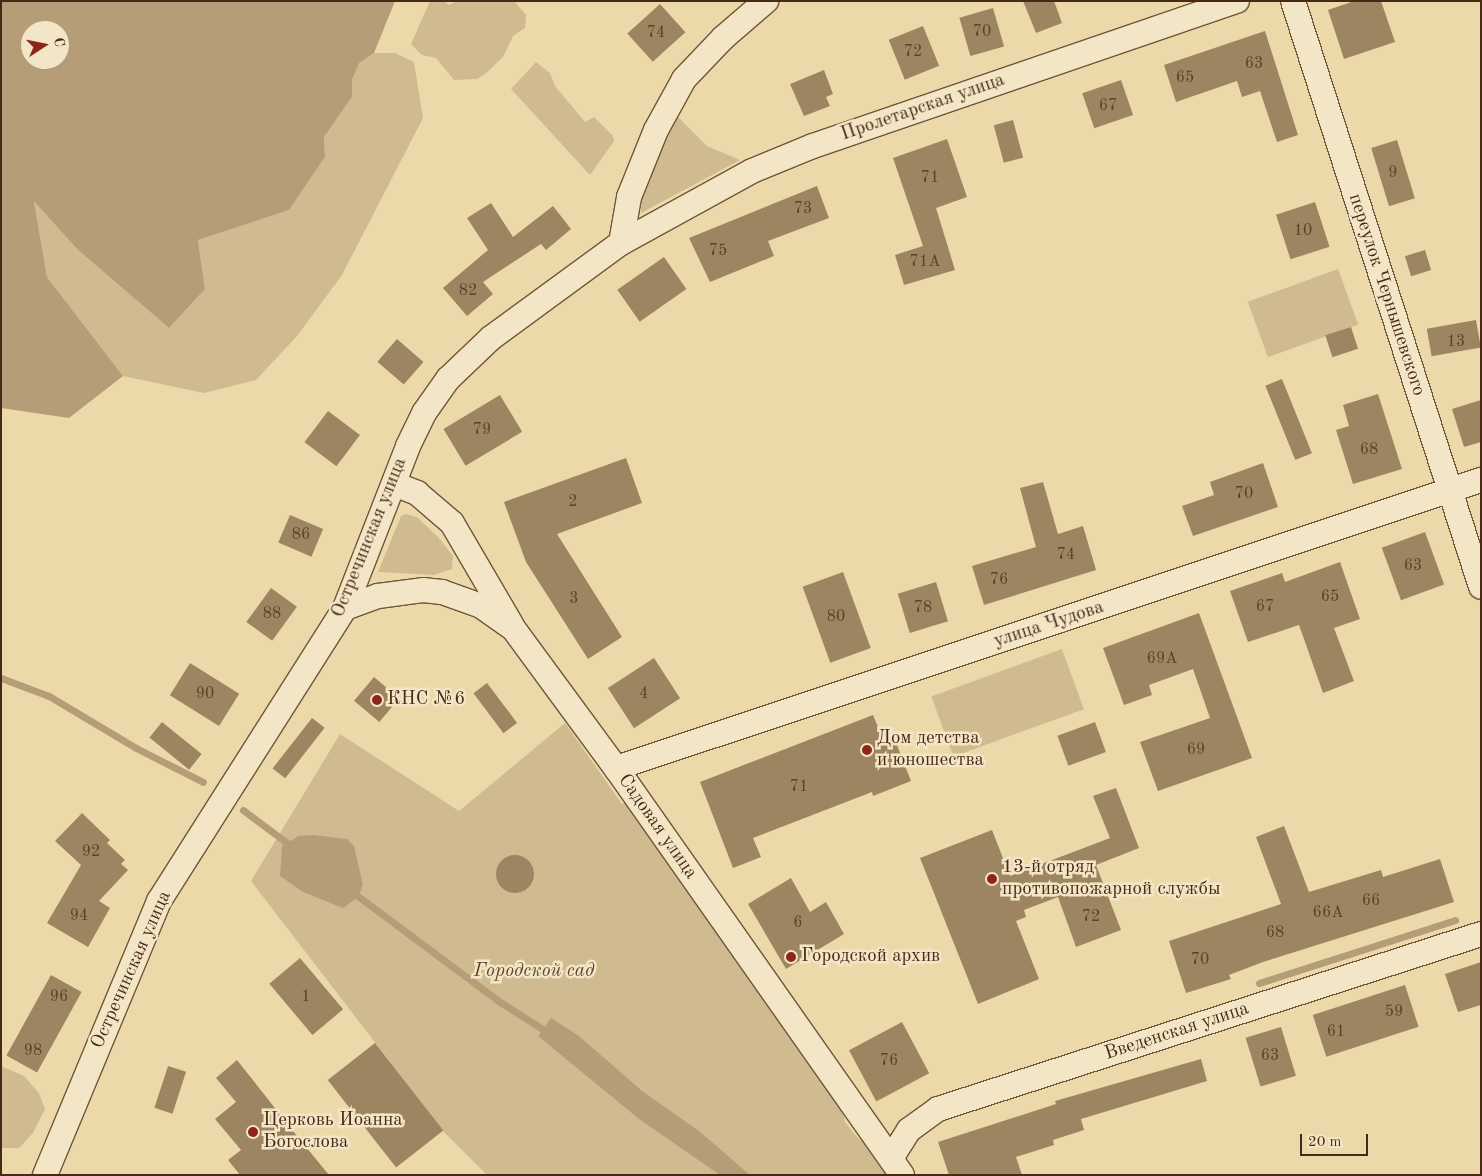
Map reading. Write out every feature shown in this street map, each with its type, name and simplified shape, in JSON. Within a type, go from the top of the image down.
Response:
[{"type":"street","points":[[621,243],[629,197],[656,130],[684,80],[724,38],[766,1]]},
{"type":"street","name":"Пролетарская улица","points":[[621,243],[709,192],[813,146],[1237,1]]},
{"type":"street","name":"переулок Чернышевского","points":[[1293,1],[1481,587]]},
{"type":"street","name":"Остречинская улица","points":[[45,1175],[159,901],[345,608],[424,413],[448,379],[491,338],[621,243]]},
{"type":"street","name":"улица Чудова","points":[[616,768],[1481,480]]},
{"type":"street","points":[[394,484],[416,493],[452,523],[512,628]]},
{"type":"street","name":"Садовая улица","points":[[345,608],[378,596],[424,590],[442,592],[481,606],[512,628],[616,768],[897,1166]]},
{"type":"street","name":"Введенская улица","points":[[897,1166],[909,1130],[938,1109],[1481,934]]},
{"type":"green space","points":[[430,1],[444,1],[449,5],[457,1],[514,1],[526,15],[525,28],[513,36],[503,57],[486,73],[477,79],[454,80],[436,58],[422,55],[411,44]]},
{"type":"green space","points":[[374,53],[395,53],[414,62],[423,118],[342,275],[297,336],[256,380],[204,393],[123,376],[47,277],[34,200],[78,250],[169,328],[205,289],[198,240],[289,210],[325,157],[324,137],[352,97],[352,80],[359,62]]},
{"type":"green space","points":[[536,62],[550,73],[555,86],[585,122],[594,117],[613,136],[614,141],[590,175],[511,89]]},
{"type":"green space","points":[[672,111],[707,146],[740,160],[641,213],[642,184]]},
{"type":"green space","points":[[1338,269],[1358,324],[1268,357],[1248,302]]},
{"type":"green space","points":[[406,514],[417,517],[438,537],[453,556],[452,569],[434,575],[378,572],[401,516]]},
{"type":"green space","points":[[1062,649],[1084,709],[953,757],[931,697]]},
{"type":"green space","name":"Городской сад","points":[[565,723],[622,804],[626,802],[843,1111],[845,1122],[856,1136],[880,1158],[890,1175],[487,1175],[443,1131],[251,881],[340,734],[459,811]]},
{"type":"green space","points":[[1,1066],[24,1076],[39,1093],[45,1109],[33,1133],[19,1148],[1,1148]]},
{"type":"shaded area","points":[[1,1],[395,1],[374,53],[359,63],[352,80],[352,97],[324,137],[325,157],[289,210],[198,240],[205,289],[169,328],[78,250],[34,201],[47,277],[123,376],[69,418],[1,408]]},
{"type":"shaded area","points":[[313,835],[347,839],[354,846],[363,885],[358,897],[343,908],[303,892],[280,876],[282,846],[299,836]]},
{"type":"shaded area","points":[[551,1018],[579,1036],[642,1091],[699,1131],[750,1175],[720,1175],[639,1119],[538,1036]]},
{"type":"building","points":[[1023,1],[1054,1],[1062,23],[1036,33]]},
{"type":"building","points":[[1354,1],[1381,1],[1395,42],[1344,59],[1328,10]]},
{"type":"building","points":[[660,4],[685,32],[653,62],[627,33]]},
{"type":"building","points":[[993,8],[1004,46],[970,56],[959,18]]},
{"type":"building","points":[[923,26],[939,66],[905,80],[889,40]]},
{"type":"building","points":[[1265,31],[1298,135],[1277,142],[1260,91],[1242,97],[1237,81],[1176,102],[1164,65]]},
{"type":"building","points":[[824,70],[833,94],[826,97],[830,106],[804,116],[790,84]]},
{"type":"building","points":[[1121,80],[1133,115],[1094,128],[1082,93]]},
{"type":"building","points":[[1013,120],[1023,158],[1004,163],[994,125]]},
{"type":"building","points":[[947,139],[967,197],[936,208],[955,270],[904,285],[895,255],[923,246],[893,158]]},
{"type":"building","points":[[1397,140],[1415,198],[1389,206],[1371,148]]},
{"type":"building","points":[[817,186],[829,218],[768,241],[774,256],[710,282],[689,238]]},
{"type":"building","points":[[1315,202],[1330,247],[1291,259],[1276,215]]},
{"type":"building","points":[[491,203],[513,237],[553,206],[571,229],[546,250],[541,244],[483,282],[493,294],[467,316],[443,288],[488,250],[467,218]]},
{"type":"building","points":[[1425,250],[1431,270],[1411,276],[1405,256]]},
{"type":"building","points":[[664,257],[686,289],[640,322],[617,290]]},
{"type":"building","points":[[1476,320],[1481,348],[1432,356],[1427,329]]},
{"type":"building","points":[[1351,327],[1358,349],[1332,357],[1325,335]]},
{"type":"building","points":[[397,339],[423,362],[404,385],[377,362]]},
{"type":"building","points":[[1282,379],[1312,453],[1295,460],[1265,386]]},
{"type":"building","points":[[1378,394],[1402,469],[1353,484],[1336,430],[1349,426],[1343,405]]},
{"type":"building","points":[[500,395],[522,432],[466,466],[443,429]]},
{"type":"building","points":[[1481,400],[1481,442],[1464,447],[1452,409]]},
{"type":"building","points":[[328,411],[360,435],[336,466],[305,442]]},
{"type":"building","points":[[626,458],[642,503],[557,534],[622,637],[588,659],[526,562],[504,502]]},
{"type":"building","points":[[1263,463],[1278,507],[1193,536],[1182,506],[1214,495],[1210,482]]},
{"type":"building","points":[[1043,482],[1058,534],[1083,526],[1096,570],[984,605],[972,566],[1036,547],[1020,488]]},
{"type":"building","points":[[290,515],[323,529],[311,557],[278,543]]},
{"type":"building","points":[[1425,532],[1444,585],[1401,600],[1382,548]]},
{"type":"building","points":[[1340,562],[1360,619],[1334,628],[1354,681],[1323,693],[1299,625],[1248,642],[1230,591],[1282,573],[1285,582]]},
{"type":"building","points":[[843,572],[871,648],[830,663],[803,587]]},
{"type":"building","points":[[936,582],[948,621],[910,633],[898,594]]},
{"type":"building","points":[[271,588],[297,607],[272,641],[246,622]]},
{"type":"building","points":[[1199,613],[1252,758],[1158,791],[1140,742],[1210,718],[1193,669],[1149,685],[1152,695],[1124,705],[1103,648]]},
{"type":"building","points":[[654,658],[680,698],[634,728],[608,688]]},
{"type":"building","points":[[190,663],[239,694],[219,726],[170,695]]},
{"type":"building","name":"КНС №6","points":[[374,677],[399,698],[379,722],[354,701]]},
{"type":"building","points":[[487,683],[517,723],[504,733],[473,693]]},
{"type":"building","points":[[873,715],[885,744],[895,740],[911,781],[873,796],[872,792],[753,838],[761,857],[733,868],[700,782]]},
{"type":"building","points":[[312,718],[325,728],[285,778],[273,768]]},
{"type":"building","points":[[162,722],[202,754],[189,770],[149,738]]},
{"type":"building","points":[[1095,722],[1106,752],[1068,766],[1057,736]]},
{"type":"building","points":[[1116,788],[1139,848],[1096,865],[1121,930],[1076,947],[1058,897],[1024,910],[1026,917],[1016,921],[1039,979],[978,1004],[920,858],[992,830],[1010,876],[1110,838],[1093,796]]},
{"type":"building","points":[[82,813],[110,840],[107,843],[125,860],[121,864],[128,870],[99,901],[110,908],[88,947],[47,923],[81,865],[55,841]]},
{"type":"building","points":[[1284,826],[1309,892],[1381,870],[1383,877],[1440,859],[1454,902],[1263,962],[1229,975],[1231,979],[1186,993],[1169,941],[1281,904],[1256,837]]},
{"type":"building","points":[[515,855],[529,860],[534,874],[529,888],[515,893],[501,888],[496,874],[501,860]]},
{"type":"building","points":[[791,878],[810,912],[826,902],[844,934],[786,969],[748,904]]},
{"type":"building","points":[[300,958],[343,1009],[312,1035],[269,984]]},
{"type":"building","points":[[1481,962],[1481,1005],[1458,1012],[1445,974]]},
{"type":"building","points":[[51,975],[82,992],[37,1072],[6,1055]]},
{"type":"building","points":[[1405,985],[1419,1027],[1326,1057],[1313,1015]]},
{"type":"building","points":[[902,1022],[929,1073],[876,1101],[849,1050]]},
{"type":"building","points":[[1281,1027],[1296,1076],[1261,1087],[1246,1038]]},
{"type":"building","points":[[375,1043],[443,1130],[396,1167],[328,1080]]},
{"type":"building","points":[[1201,1059],[1207,1081],[1081,1119],[1084,1130],[1053,1140],[1054,1145],[1016,1157],[1022,1175],[949,1175],[938,1142],[1056,1104],[1055,1101]]},
{"type":"building","name":"Церковь Иоанна Богослова","points":[[237,1060],[329,1175],[240,1175],[228,1160],[241,1150],[215,1119],[236,1102],[216,1078]]},
{"type":"building","points":[[168,1066],[186,1072],[172,1114],[154,1108]]},
{"type":"waterway","points":[[1,678],[49,696],[136,748],[203,782]]},
{"type":"waterway","points":[[243,810],[294,848]]},
{"type":"waterway","points":[[351,891],[500,1002],[541,1028]]},
{"type":"waterway","points":[[1259,983],[1455,920]]},
{"type":"place","name":"КНС №6","points":[[377,700]]},
{"type":"place","name":"Дом детства и юношества","points":[[867,750]]},
{"type":"place","name":"13-й отряд противопожарной службы","points":[[992,879]]},
{"type":"place","name":"Городской архив","points":[[791,957]]},
{"type":"place","name":"Церковь Иоанна Богослова","points":[[253,1132]]}]
